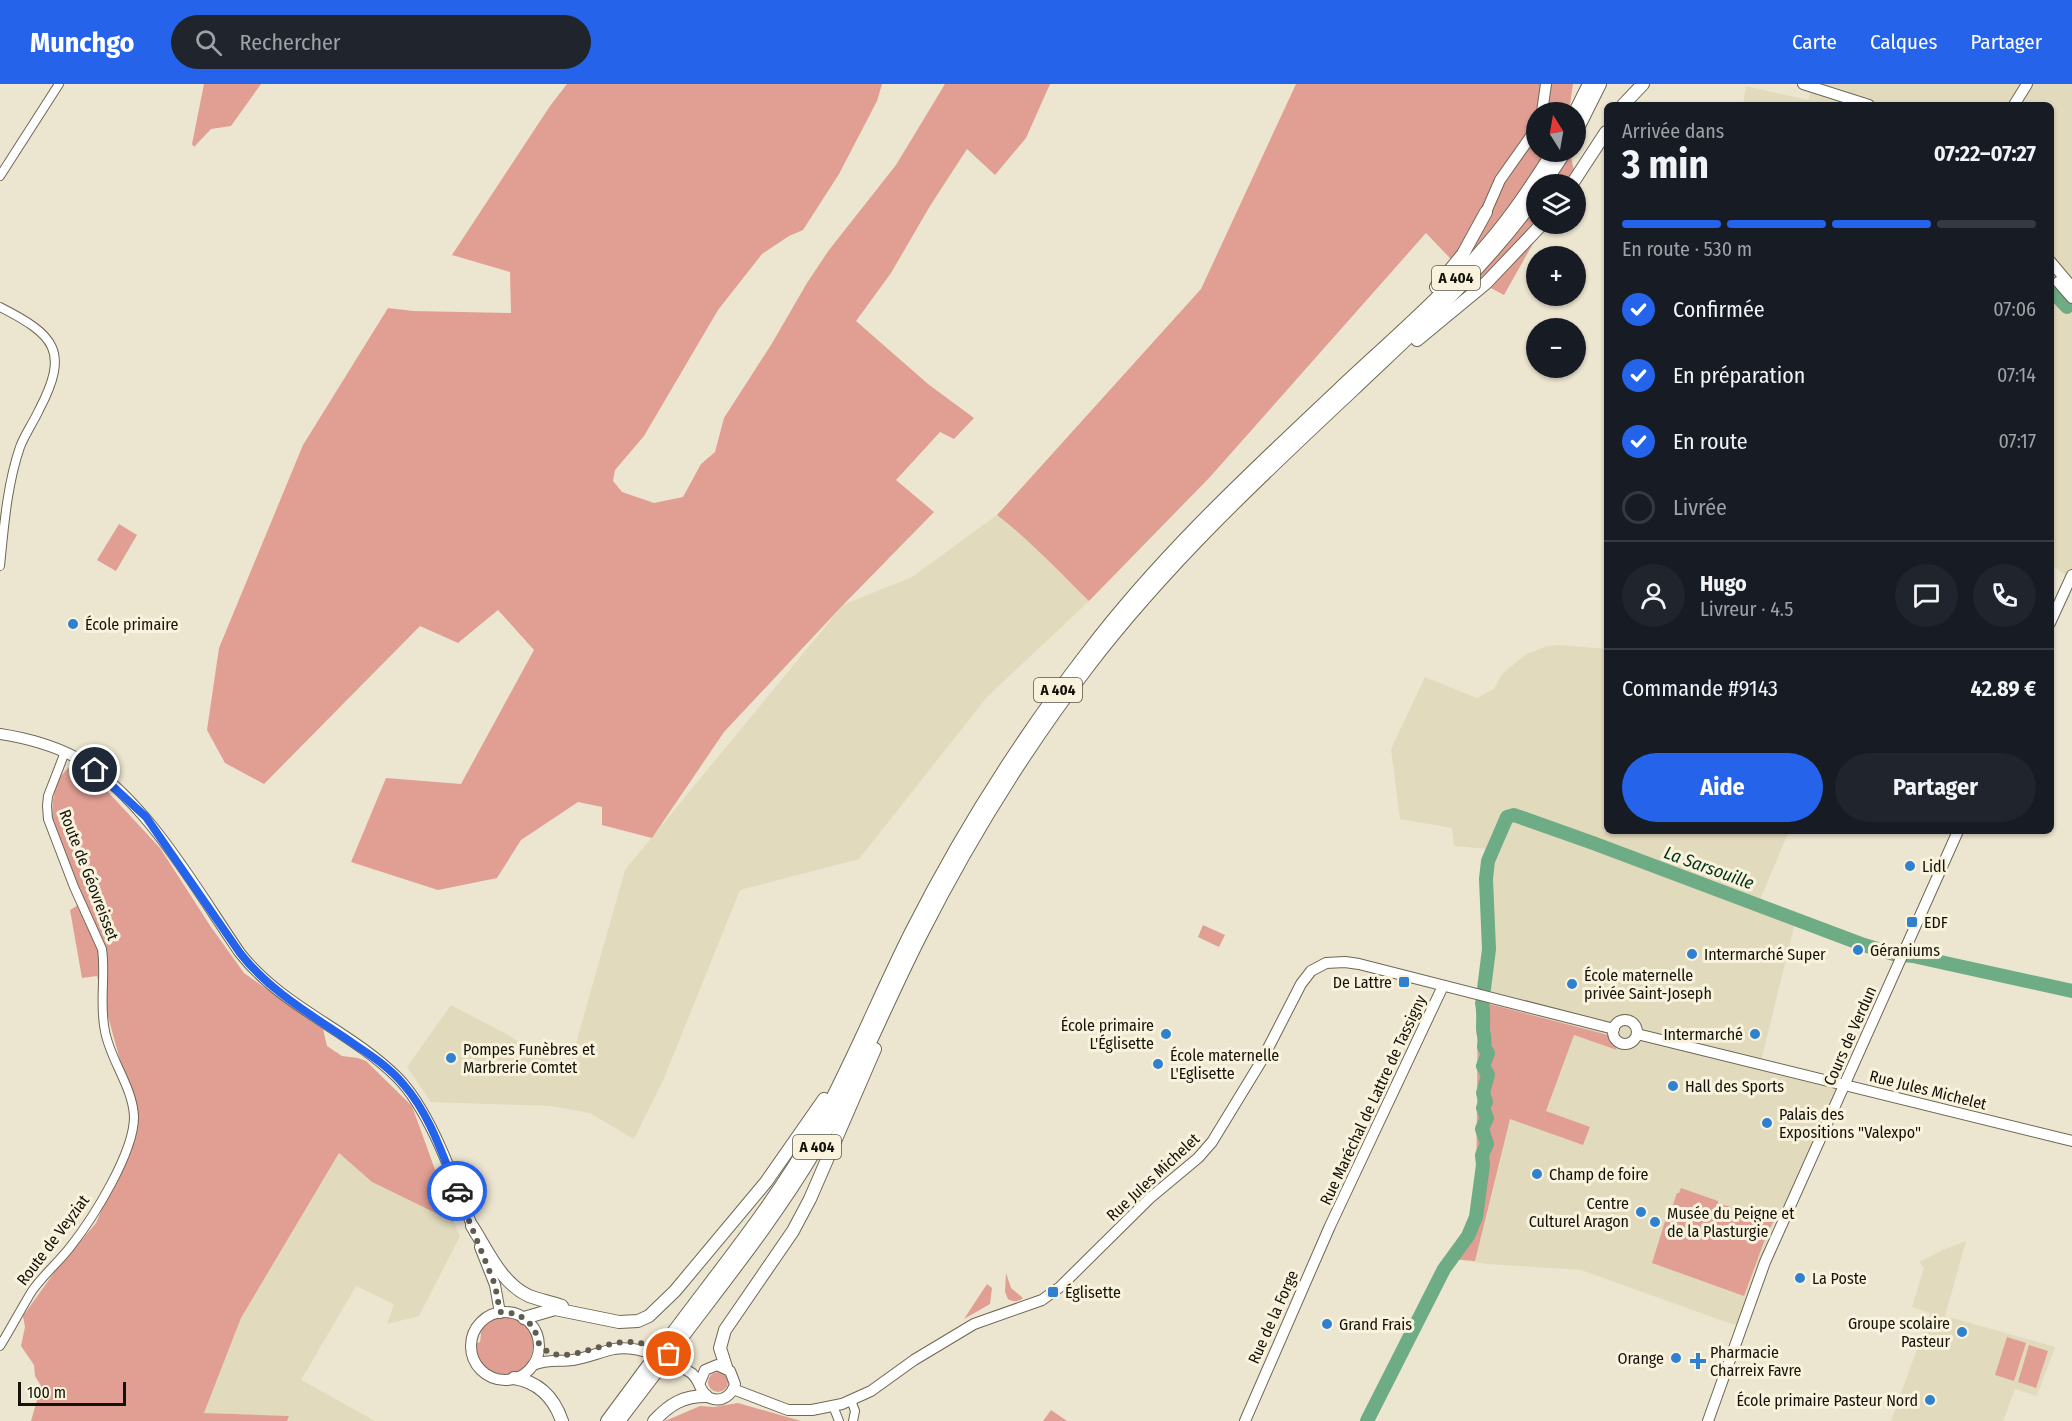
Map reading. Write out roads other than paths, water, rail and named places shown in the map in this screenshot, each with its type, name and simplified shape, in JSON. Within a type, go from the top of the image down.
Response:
[{"type":"highway","points":[[1580,102],[1589,84]]},
{"type":"highway","points":[[1586,112],[1600,84]]},
{"type":"highway","points":[[1626,102],[1643,84]]},
{"type":"highway","points":[[1579,174],[1604,135]]},
{"type":"highway","name":"A 404","points":[[607,1421],[649,1373],[778,1209],[816,1150],[921,935],[959,863],[1006,786],[1071,690],[1109,641],[1197,540],[1473,259],[1520,203],[1547,162]]},
{"type":"highway","name":"A 404","points":[[676,1337],[814,1133],[910,935],[949,861],[990,791],[1055,695],[1125,606],[1186,537],[1247,476],[1344,392],[1479,268],[1526,210]]},
{"type":"highway","points":[[1344,392],[1452,268],[1468,246],[1486,212]]},
{"type":"highway","points":[[1344,392],[1486,283],[1533,234]]},
{"type":"highway","points":[[726,1367],[720,1348],[723,1336],[737,1310],[793,1231],[810,1199],[856,1095],[921,935]]},
{"type":"highway","points":[[524,1318],[555,1309],[609,1320],[633,1322],[649,1316],[666,1301],[766,1182],[808,1124],[855,1050]]},
{"type":"highway","points":[[472,1226],[498,1268],[514,1286],[530,1296],[585,1315]]},
{"type":"highway","name":"A 404","points":[[619,1421],[649,1373]]},
{"type":"highway","points":[[514,1378],[529,1382],[548,1395],[562,1421]]},
{"type":"highway","points":[[654,1421],[677,1401],[688,1397],[706,1396]]},
{"type":"main road","points":[[1543,102],[1546,84]]},
{"type":"main road","points":[[1803,84],[1861,102]]},
{"type":"main road","points":[[2016,102],[2026,84]]},
{"type":"main road","points":[[1486,212],[1500,180],[1526,143]]},
{"type":"main road","points":[[2054,266],[2072,287]]},
{"type":"main road","points":[[2054,278],[2072,298]]},
{"type":"main road","points":[[2054,614],[2072,575]]},
{"type":"main road","points":[[0,729],[16,737]]},
{"type":"main road","points":[[0,734],[65,752],[105,777],[146,817],[240,953],[258,974],[275,989],[376,1059],[405,1086],[431,1128],[495,1285],[500,1312]]},
{"type":"main road","name":"Cours de Verdun","points":[[1708,1421],[1765,1262],[1957,834]]},
{"type":"main road","name":"Rue Jules Michelet","points":[[734,1389],[788,1410],[812,1410],[833,1406],[871,1391],[914,1360],[974,1324],[1036,1304],[1060,1287],[1150,1198],[1198,1158],[1212,1142],[1262,1060],[1301,984],[1317,966],[1345,962],[1614,1029]]},
{"type":"main road","name":"Rue Maréchal de Lattre de Tassigny","points":[[1330,1226],[1443,986]]},
{"type":"main road","points":[[1627,1020],[1636,1027],[1637,1034],[1631,1042],[1621,1043],[1614,1035],[1614,1029],[1620,1021],[1627,1020]]},
{"type":"main road","name":"Rue Jules Michelet","points":[[1637,1034],[2072,1142]]},
{"type":"main road","name":"Rue de la Forge","points":[[1245,1421],[1330,1226]]},
{"type":"main road","points":[[500,1312],[509,1312],[524,1318],[532,1325],[539,1344],[537,1358],[533,1365],[525,1373],[514,1378],[501,1380],[489,1376],[477,1364],[471,1349],[472,1338],[477,1326],[491,1315],[500,1312]]},
{"type":"main road","points":[[539,1344],[549,1353],[566,1354],[619,1342],[638,1343],[688,1363],[708,1368]]},
{"type":"main road","points":[[533,1365],[548,1360],[578,1359],[616,1349],[632,1349],[645,1352],[689,1371],[700,1382]]},
{"type":"main road","points":[[717,1365],[726,1367],[735,1380],[731,1394],[716,1400],[706,1396],[701,1389],[702,1374],[708,1368],[717,1365]]},
{"type":"street","points":[[0,176],[58,84]]},
{"type":"street","points":[[0,308],[29,322],[42,332],[53,350],[56,364],[52,382],[24,436],[15,465],[0,566]]},
{"type":"street","name":"Route de Géovreisset","points":[[65,752],[48,796],[48,819],[74,887],[102,949],[104,960],[102,1008],[105,1030],[130,1096],[134,1114]]},
{"type":"street","name":"Route de Veyziat","points":[[0,1346],[32,1291],[70,1248],[93,1217],[126,1148],[132,1131],[134,1114]]},
{"type":"street","points":[[851,1400],[855,1411],[852,1421]]},
{"type":"street","points":[[833,1406],[840,1421]]},
{"type":"waterway","points":[[2054,293],[2067,307]]},
{"type":"waterway","name":"La Sarsouille","points":[[1484,989],[1489,949],[1486,879],[1488,861],[1507,817],[1514,815],[1864,945],[1894,954],[1913,956],[2072,991]]},
{"type":"waterway","name":"La Sarsouille","points":[[1367,1421],[1444,1269],[1468,1236],[1476,1217],[1483,1165],[1482,1155],[1487,1144],[1482,1129],[1487,1118],[1483,1108],[1486,1102],[1483,1093],[1488,1075],[1483,1066],[1488,1053],[1484,1047],[1482,1003]]},
{"type":"place","name":"École primaire","points":[[73,624]]},
{"type":"place","name":"Lidl","points":[[1910,866]]},
{"type":"place","name":"EDF","points":[[1912,922]]},
{"type":"place","name":"Géraniums","points":[[1858,950]]},
{"type":"place","name":"Intermarché Super","points":[[1692,954]]},
{"type":"place","name":"De Lattre","points":[[1404,982]]},
{"type":"place","name":"École maternelle privée Saint-Joseph","points":[[1572,984]]},
{"type":"place","name":"École primaire L'Églisette","points":[[1166,1034]]},
{"type":"place","name":"Intermarché","points":[[1755,1034]]},
{"type":"place","name":"Pompes Funèbres et Marbrerie Comtet","points":[[451,1058]]},
{"type":"place","name":"École maternelle L'Eglisette","points":[[1158,1064]]},
{"type":"place","name":"Hall des Sports","points":[[1673,1086]]},
{"type":"place","name":"Palais des Expositions \"Valexpo\"","points":[[1767,1123]]},
{"type":"place","name":"Champ de foire","points":[[1537,1174]]},
{"type":"place","name":"Centre Culturel Aragon","points":[[1641,1212]]},
{"type":"place","name":"Musée du Peigne et de la Plasturgie","points":[[1655,1222]]},
{"type":"place","name":"La Poste","points":[[1800,1278]]},
{"type":"place","name":"Églisette","points":[[1053,1292]]},
{"type":"place","name":"Grand Frais","points":[[1327,1324]]},
{"type":"place","name":"Groupe scolaire Pasteur","points":[[1962,1332]]},
{"type":"place","name":"Orange","points":[[1676,1358]]},
{"type":"place","name":"Pharmacie Charreix Favre","points":[[1698,1361]]},
{"type":"place","name":"École primaire Pasteur Nord","points":[[1930,1400]]}]
